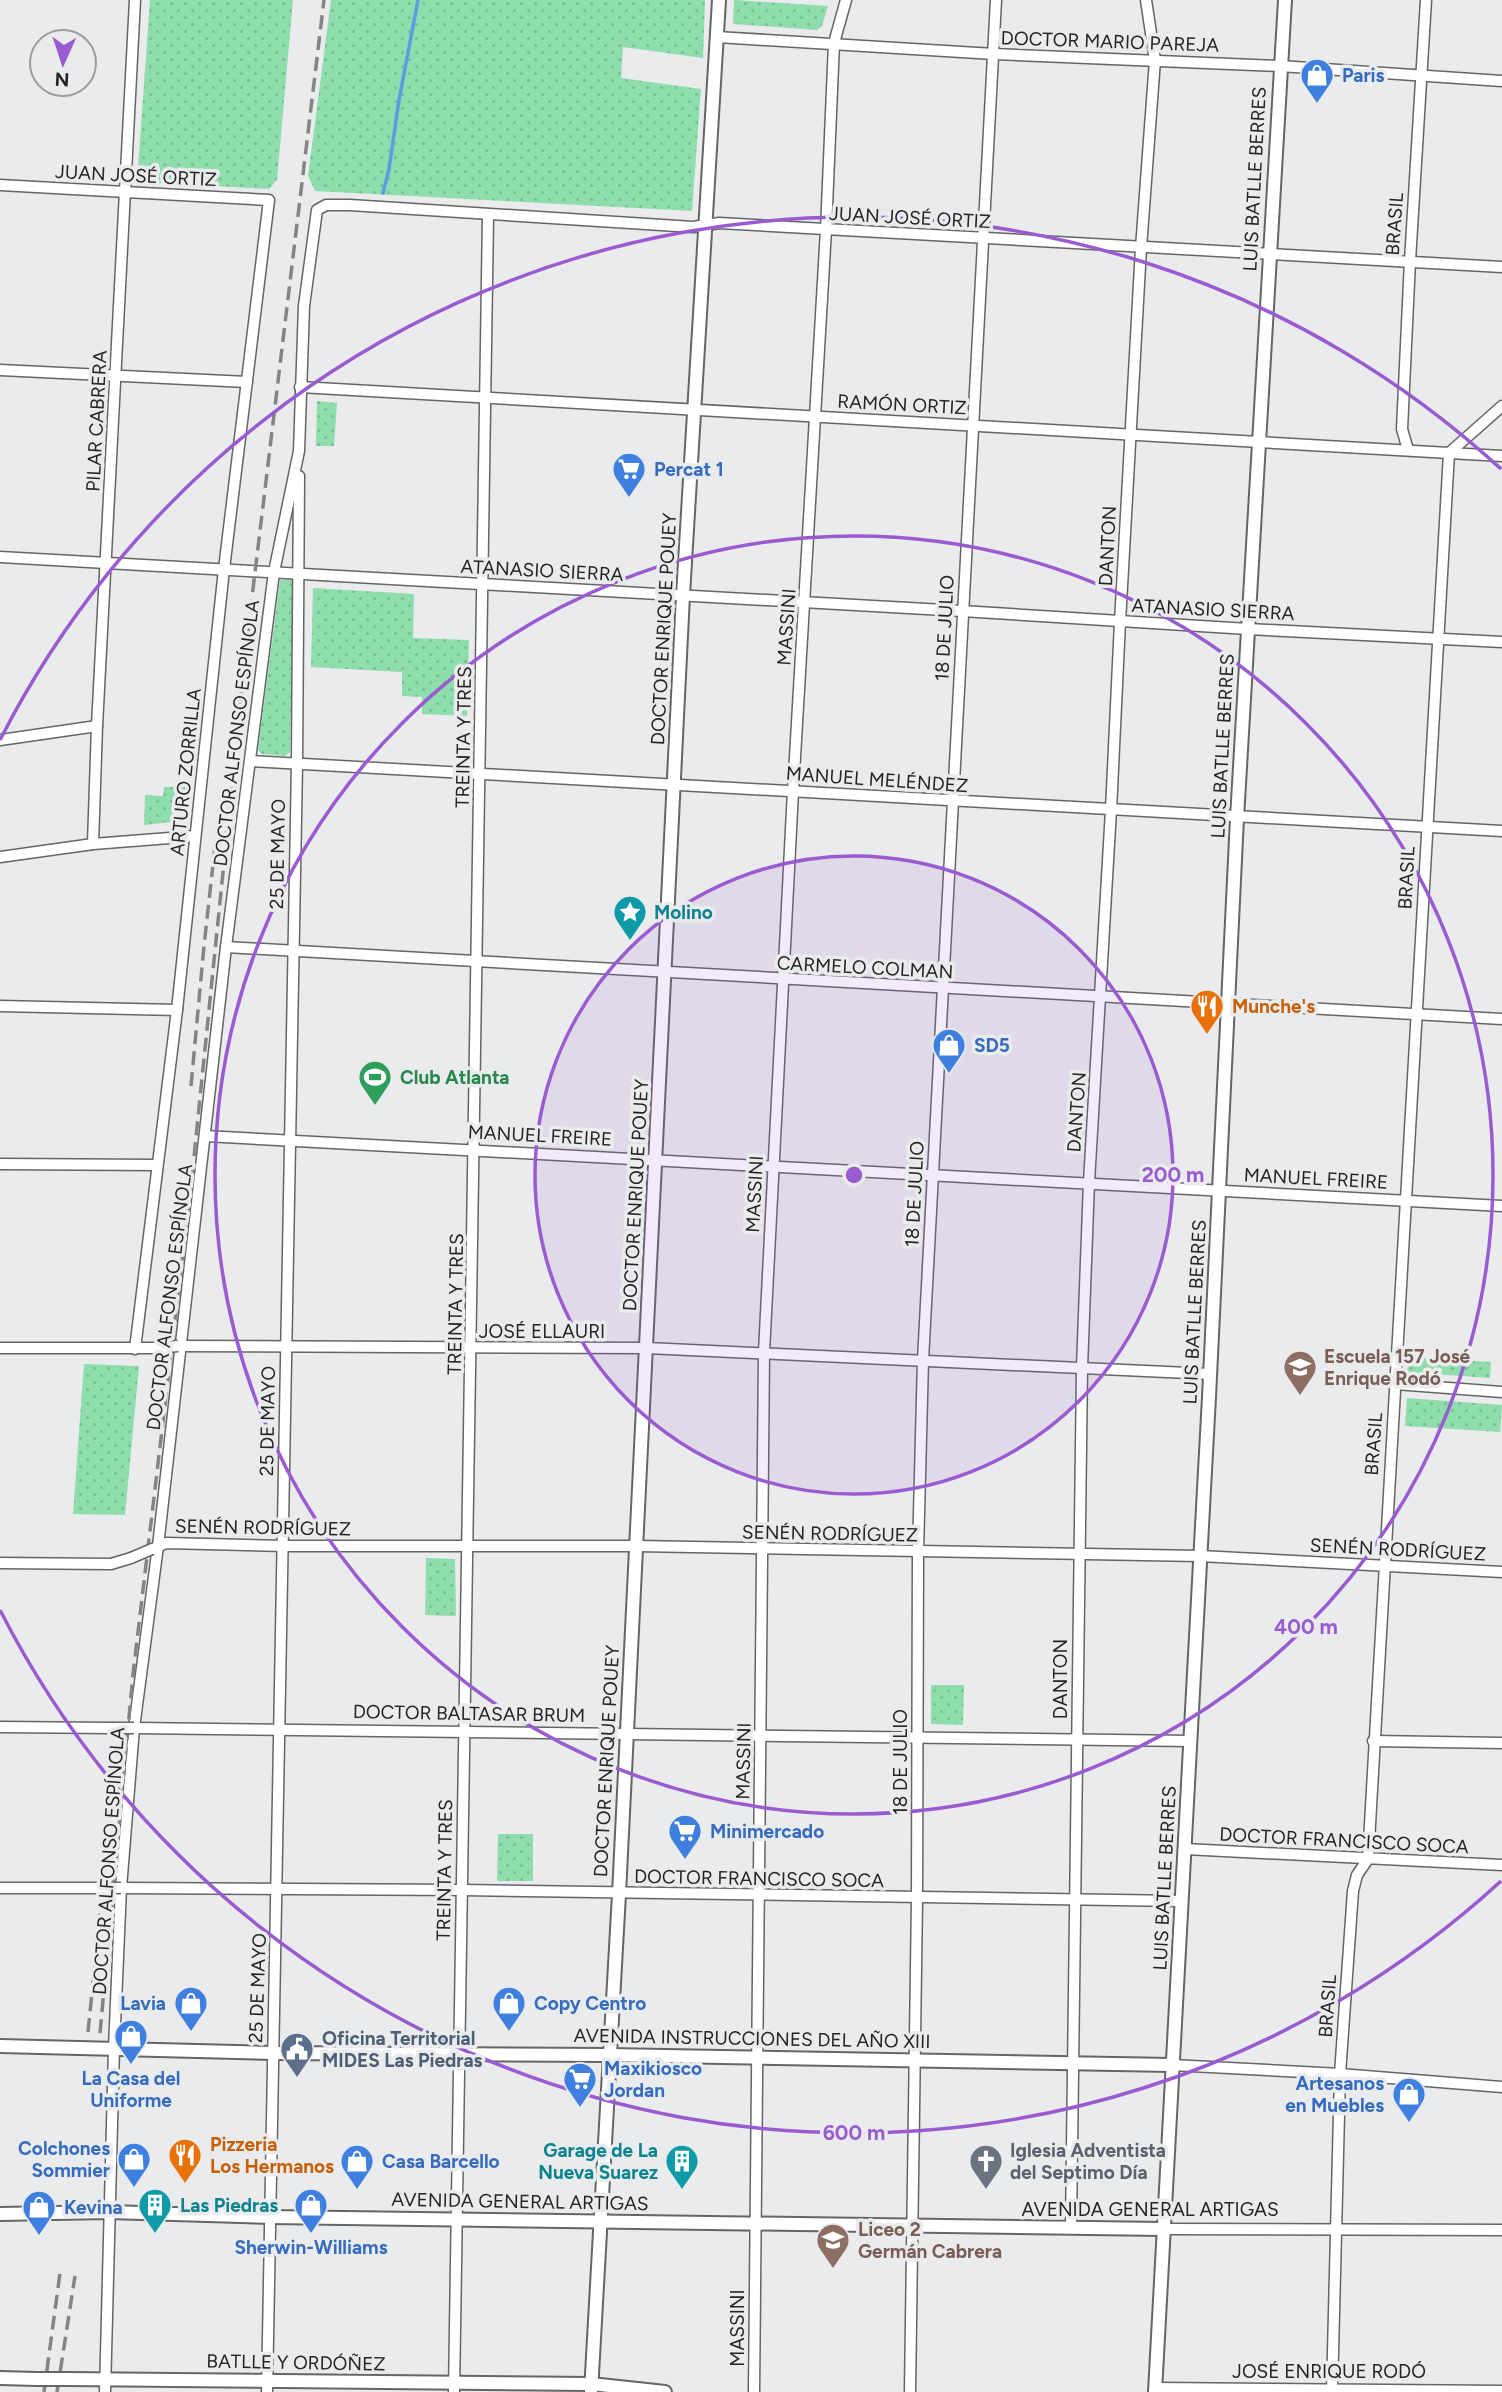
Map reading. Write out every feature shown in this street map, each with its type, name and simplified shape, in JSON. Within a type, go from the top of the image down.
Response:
[{"type":"street","name":"PILAR CABRERA","points":[[93,844],[135,0]]},
{"type":"street","name":"DOCTOR ENRIQUE POUEY","points":[[591,2388],[619,1894],[683,595],[719,0]]},
{"type":"street","name":"MASSINI","points":[[754,2392],[764,1352],[834,43],[846,0]]},
{"type":"street","name":"18 DE JULIO","points":[[910,2392],[917,1898],[918,1552],[923,1360],[996,0]]},
{"type":"street","name":"DANTON","points":[[1071,2228],[1082,1368],[1089,1182],[1120,622],[1156,60],[1146,0]]},
{"type":"street","name":"LUIS BATLLE BERRES","points":[[1155,2390],[1220,1191],[1237,818],[1285,0]]},
{"type":"street","name":"BRASIL","points":[[1408,450],[1402,429],[1426,0]]},
{"type":"street","name":"DOCTOR MARIO PAREJA","points":[[717,37],[1502,80]]},
{"type":"street","name":"JUAN JOSÉ ORTIZ","points":[[0,185],[269,200]]},
{"type":"street","name":"ARTURO ZORRILLA","points":[[135,1349],[177,1010],[224,569],[269,200]]},
{"type":"street","name":"JUAN JOSÉ ORTIZ","points":[[317,210],[326,205],[350,205],[488,216],[693,227],[719,223],[1502,267]]},
{"type":"street","name":"DOCTOR ALFONSO ESPÍNOLA","points":[[105,2386],[108,2212],[121,1888],[134,1728],[226,947],[274,572],[299,451],[304,306],[317,210]]},
{"type":"street","name":"TREINTA Y TRES","points":[[454,2388],[488,216]]},
{"type":"street","points":[[0,370],[247,382]]},
{"type":"street","name":"RAMÓN ORTIZ","points":[[300,387],[1502,456]]},
{"type":"street","points":[[1449,453],[1502,406]]},
{"type":"street","name":"25 DE MAYO","points":[[267,2386],[297,764],[299,451]]},
{"type":"street","name":"BRASIL","points":[[1332,2390],[1340,2074],[1353,1891],[1357,1875],[1368,1859],[1449,453]]},
{"type":"street","name":"ATANASIO SIERRA","points":[[0,557],[1502,642]]},
{"type":"street","points":[[0,740],[97,726]]},
{"type":"street","name":"MANUEL MELÉNDEZ","points":[[251,761],[1502,831]]},
{"type":"street","points":[[0,857],[93,844],[195,836]]},
{"type":"street","name":"CARMELO COLMAN","points":[[226,947],[1502,1019]]},
{"type":"street","points":[[0,1006],[177,1010]]},
{"type":"street","name":"MANUEL FREIRE","points":[[205,1136],[1502,1206]]},
{"type":"street","points":[[0,1164],[156,1165]]},
{"type":"street","name":"JOSÉ ELLAURI","points":[[0,1349],[135,1349],[179,1346],[647,1348],[1210,1374]]},
{"type":"street","points":[[1395,1384],[1502,1392]]},
{"type":"street","name":"SENÉN RODRÍGUEZ","points":[[0,1563],[111,1564],[166,1543],[284,1546],[636,1546],[1200,1556],[1502,1572]]},
{"type":"street","name":"DOCTOR BALTASAR BRUM","points":[[0,1727],[627,1732],[1191,1741]]},
{"type":"street","points":[[1373,1741],[1502,1743]]},
{"type":"street","name":"DOCTOR FRANCISCO SOCA","points":[[1185,1849],[1502,1865]]},
{"type":"street","name":"DOCTOR FRANCISCO SOCA","points":[[0,1888],[462,1890],[1182,1901]]},
{"type":"street","name":"AVENIDA INSTRUCCIONES DEL AÑO XIII","points":[[0,2046],[273,2053],[1072,2062],[1340,2074],[1502,2087]]},
{"type":"street","name":"AVENIDA GENERAL ARTIGAS","points":[[0,2214],[108,2212],[912,2227],[1502,2230]]},
{"type":"street","name":"BATLLE Y ORDÓÑEZ","points":[[0,2378],[67,2379],[105,2386],[591,2388],[665,2392]]},
{"type":"street","name":"JOSÉ ENRIQUE RODÓ","points":[[1155,2390],[1502,2391]]},
{"type":"green space","points":[[150,0],[293,0],[277,180],[269,189],[137,182]]},
{"type":"green space","points":[[331,0],[705,0],[703,58],[623,47],[621,78],[701,89],[692,211],[315,191],[308,176]]},
{"type":"green space","points":[[734,0],[828,6],[822,26],[817,30],[733,24]]},
{"type":"green space","points":[[317,401],[337,403],[334,446],[316,446]]},
{"type":"green space","points":[[280,580],[293,582],[290,752],[285,756],[262,754],[258,750]]},
{"type":"green space","points":[[313,588],[414,594],[413,638],[469,640],[467,716],[422,714],[422,697],[402,696],[402,672],[311,667]]},
{"type":"green space","points":[[164,787],[189,787],[186,816],[180,821],[144,825],[145,795],[163,796]]},
{"type":"green space","points":[[1409,1357],[1491,1362],[1490,1378],[1407,1372]]},
{"type":"green space","points":[[84,1364],[139,1366],[125,1515],[73,1514]]},
{"type":"green space","points":[[1407,1398],[1502,1405],[1500,1432],[1405,1426]]},
{"type":"green space","points":[[426,1558],[455,1559],[456,1616],[425,1615]]},
{"type":"green space","points":[[931,1685],[964,1685],[963,1725],[931,1724]]},
{"type":"green space","points":[[498,1834],[533,1834],[533,1881],[497,1881]]},
{"type":"waterway","points":[[383,193],[418,0]]},
{"type":"railway","points":[[100,2033],[133,1674],[191,1186],[246,647],[324,0]]},
{"type":"railway","points":[[191,1086],[219,810]]},
{"type":"railway","points":[[88,2032],[105,1865]]},
{"type":"railway","points":[[44,2392],[60,2273]]},
{"type":"railway","points":[[57,2392],[75,2276]]},
{"type":"place","name":"Paris","points":[[1317,105]]},
{"type":"place","name":"Percat 1","points":[[629,499]]},
{"type":"place","name":"Molino","points":[[630,942]]},
{"type":"place","name":"Munche's","points":[[1207,1036]]},
{"type":"place","name":"SD5","points":[[949,1075]]},
{"type":"place","name":"Club Atlanta","points":[[375,1107]]},
{"type":"place","name":"Escuela 157 José Enrique Rodó","points":[[1300,1397]]},
{"type":"place","name":"Minimercado","points":[[685,1861]]},
{"type":"place","name":"Lavia","points":[[191,2033]]},
{"type":"place","name":"Copy Centro","points":[[509,2033]]},
{"type":"place","name":"La Casa del Uniforme","points":[[131,2066]]},
{"type":"place","name":"Oficina Territorial MIDES Las Piedras","points":[[297,2079]]},
{"type":"place","name":"Maxikiosco Jordan","points":[[580,2109]]},
{"type":"place","name":"Artesanos en Muebles","points":[[1409,2124]]},
{"type":"place","name":"Pizzeria Los Hermanos","points":[[185,2185]]},
{"type":"place","name":"Colchones Sommier","points":[[134,2189]]},
{"type":"place","name":"Casa Barcello","points":[[357,2191]]},
{"type":"place","name":"Garage de La Nueva Suarez","points":[[682,2191]]},
{"type":"place","name":"Iglesia Adventista del Septimo Día","points":[[986,2191]]},
{"type":"place","name":"Las Piedras","points":[[155,2235]]},
{"type":"place","name":"Sherwin-Williams","points":[[311,2235]]},
{"type":"place","name":"Kevina","points":[[39,2237]]},
{"type":"place","name":"Liceo 2 Germán Cabrera","points":[[833,2270]]}]
